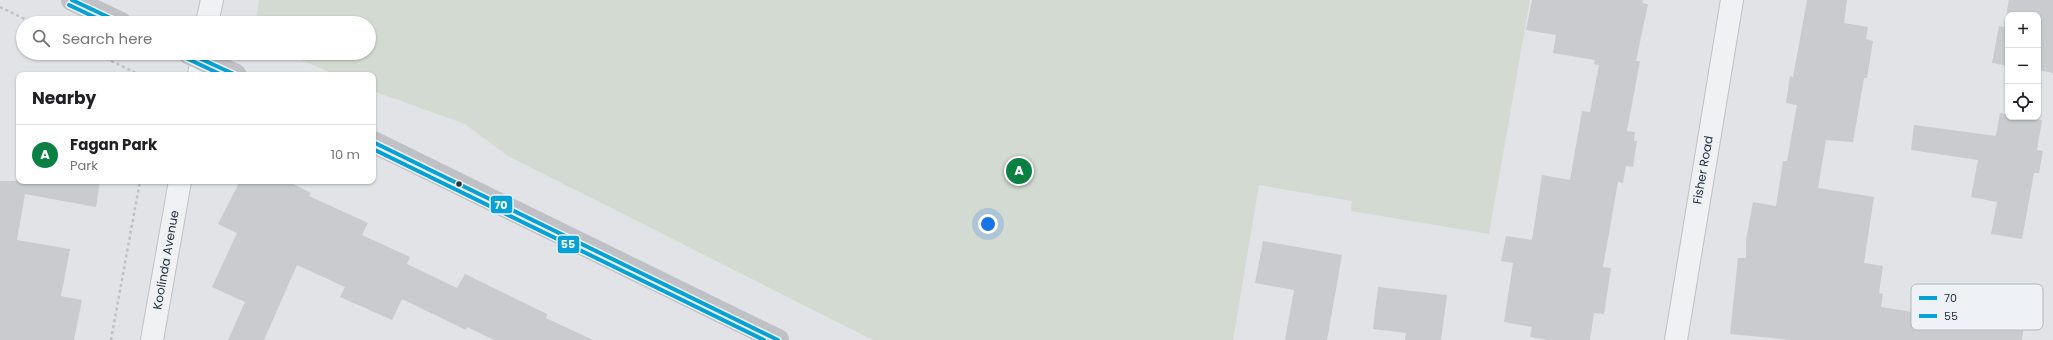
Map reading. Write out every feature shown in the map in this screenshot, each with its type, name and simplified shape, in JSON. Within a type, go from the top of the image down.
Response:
[{"type":"main road","points":[[72,0],[106,16]]},
{"type":"main road","points":[[198,60],[228,72]]},
{"type":"main road","points":[[376,143],[778,340]]},
{"type":"street","points":[[209,16],[212,0]]},
{"type":"street","name":"Fisher Road","points":[[1676,340],[1732,0]]},
{"type":"street","name":"Koolinda Avenue","points":[[152,340],[179,184]]},
{"type":"path","points":[[0,7],[19,16]]},
{"type":"path","points":[[109,60],[134,72]]},
{"type":"path","points":[[111,340],[139,184]]},
{"type":"shaded area","points":[[259,0],[1530,0],[1489,234],[1351,211],[1352,201],[1259,185],[1233,340],[873,340],[508,156],[465,124],[376,92],[376,72],[330,72],[301,60],[376,60],[376,16],[257,16]]},
{"type":"building","points":[[1532,0],[1643,0],[1642,3],[1648,4],[1636,61],[1640,61],[1627,131],[1635,132],[1634,141],[1637,141],[1633,167],[1626,166],[1623,183],[1618,182],[1603,267],[1611,268],[1604,314],[1594,313],[1590,340],[1547,340],[1530,337],[1532,327],[1504,322],[1513,263],[1501,261],[1506,236],[1532,240],[1542,175],[1570,180],[1582,111],[1590,112],[1599,65],[1594,64],[1595,60],[1553,53],[1556,35],[1526,30]]},
{"type":"building","points":[[1807,0],[1847,0],[1844,23],[1868,27],[1866,39],[1873,41],[1867,78],[1864,78],[1853,142],[1826,140],[1818,188],[1874,197],[1864,263],[1883,266],[1879,293],[1883,294],[1881,307],[1911,312],[1911,330],[2023,330],[2022,340],[1792,340],[1730,334],[1738,258],[1746,258],[1746,240],[1753,202],[1776,206],[1783,161],[1787,161],[1797,105],[1786,103],[1790,76],[1793,77]]},
{"type":"building","points":[[2009,0],[2053,0],[2053,73],[2041,71],[2041,12],[2007,12]]},
{"type":"building","points":[[2005,22],[2005,65],[1992,63],[1999,26],[2004,27]]},
{"type":"building","points":[[2000,113],[2005,114],[2005,120],[2042,120],[2037,150],[2043,151],[2039,173],[2034,173],[2022,239],[1991,234],[1997,202],[1971,197],[1978,160],[1911,150],[1914,125],[1996,136]]},
{"type":"building","points":[[0,181],[16,181],[16,184],[100,184],[96,207],[25,194],[17,240],[70,249],[61,296],[82,300],[74,340],[0,340]]},
{"type":"building","points":[[238,184],[293,184],[311,193],[309,196],[368,223],[362,235],[410,257],[407,264],[457,288],[465,274],[547,314],[546,318],[593,340],[494,340],[467,327],[466,330],[402,299],[392,320],[340,297],[345,287],[297,265],[264,340],[228,340],[245,302],[212,287],[237,233],[218,224]]},
{"type":"building","points":[[1263,241],[1342,255],[1327,340],[1285,340],[1294,290],[1255,283]]},
{"type":"building","points":[[1378,287],[1447,295],[1441,340],[1405,340],[1406,333],[1373,329]]},
{"type":"transit line","name":"70","points":[[72,0],[106,16]]},
{"type":"transit line","name":"55","points":[[69,5],[92,16]]},
{"type":"transit line","name":"55","points":[[190,60],[216,72]]},
{"type":"transit line","name":"70","points":[[203,60],[229,72]]},
{"type":"transit line","name":"70","points":[[376,143],[778,340]]},
{"type":"transit line","name":"55","points":[[376,150],[764,340]]},
{"type":"place","name":"Fagan Park","points":[[1019,171]]}]
